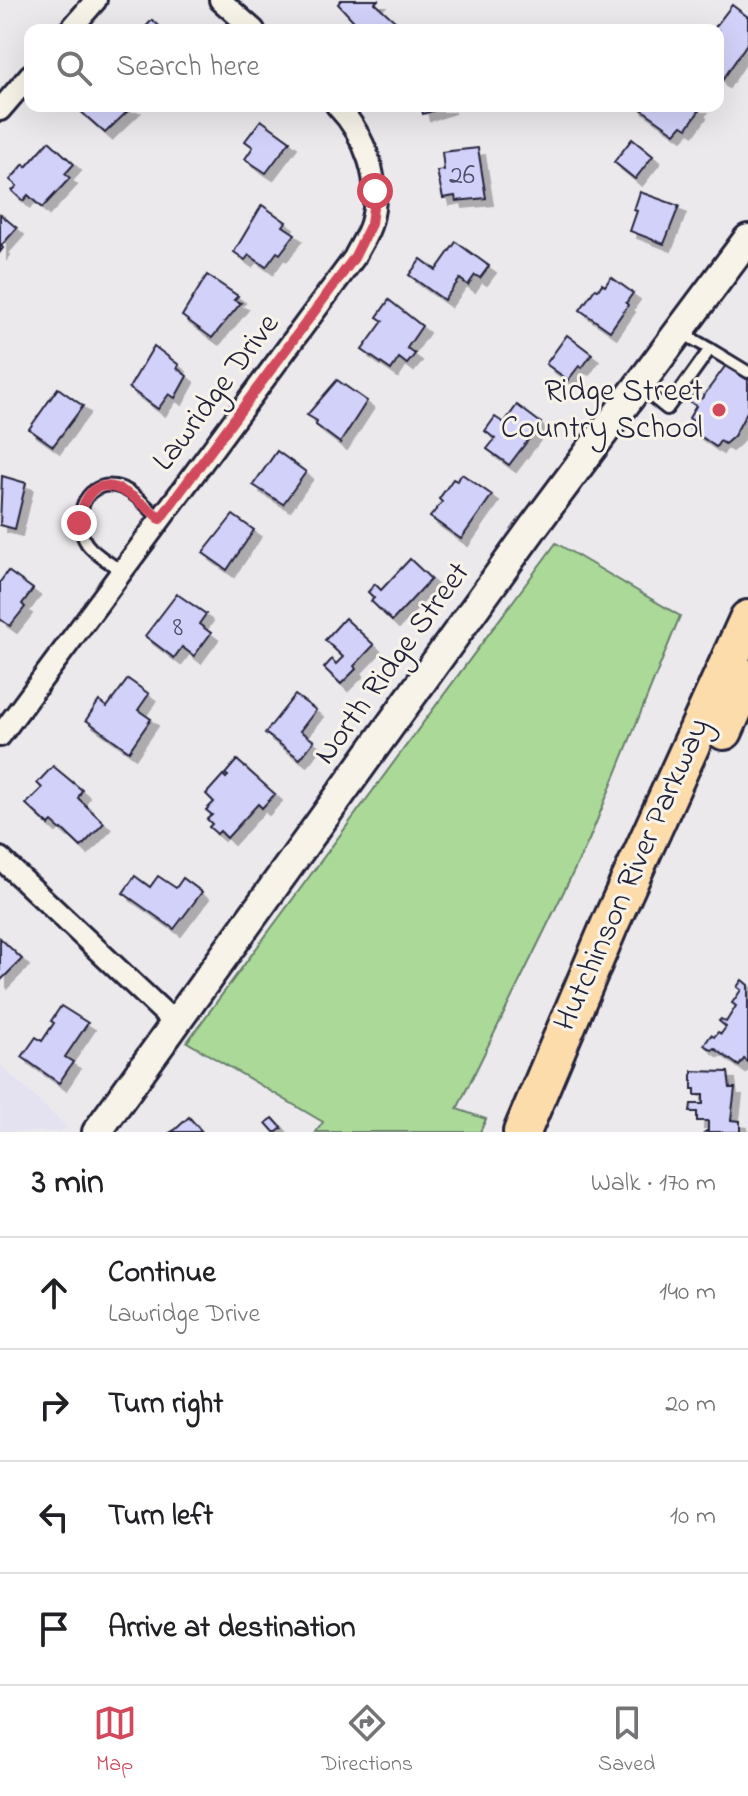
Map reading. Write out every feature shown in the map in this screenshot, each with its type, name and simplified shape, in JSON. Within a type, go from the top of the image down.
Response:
[{"type":"highway","name":"Hutchinson River Parkway","points":[[522,1132],[610,924],[748,619]]},
{"type":"highway","name":"Hutchinson River Parkway","points":[[549,1132],[748,678]]},
{"type":"street","points":[[75,24],[96,0]]},
{"type":"street","points":[[220,0],[247,24]]},
{"type":"street","points":[[0,110],[24,82]]},
{"type":"street","name":"Lawridge Drive","points":[[0,736],[354,258],[371,224],[375,191],[367,154],[353,123],[343,112]]},
{"type":"street","name":"North Ridge Street","points":[[97,1132],[534,526],[748,239]]},
{"type":"street","points":[[0,858],[176,1024]]},
{"type":"lane","points":[[680,332],[748,372]]},
{"type":"lane","points":[[639,387],[667,409],[710,349]]},
{"type":"lane","points":[[122,572],[89,547],[79,523],[81,506],[99,487],[116,486],[134,495],[160,519]]},
{"type":"shaded area","points":[[0,1065],[66,1126],[61,1132],[0,1132]]},
{"type":"green space","points":[[556,543],[680,616],[589,840],[457,1109],[486,1119],[480,1132],[316,1132],[323,1122],[187,1042]]},
{"type":"building","points":[[341,0],[378,0],[375,3],[396,22],[356,24],[338,4]]},
{"type":"building","points":[[732,5],[748,17],[748,42],[724,78],[724,24],[718,24]]},
{"type":"building","points":[[81,112],[127,112],[105,133]]},
{"type":"building","points":[[645,112],[698,112],[687,128],[682,125],[675,133]]},
{"type":"building","points":[[261,120],[290,141],[266,173],[245,159],[253,147],[245,141]]},
{"type":"building","points":[[632,139],[653,156],[635,179],[614,162]]},
{"type":"building","points":[[49,141],[74,164],[65,174],[70,178],[42,208],[28,195],[23,201],[12,191],[17,186],[10,180]]},
{"type":"building","points":[[478,148],[486,198],[456,201],[455,196],[443,198],[437,171],[444,170],[442,152]]},
{"type":"building","points":[[640,192],[679,206],[664,244],[630,231]]},
{"type":"building","points":[[262,205],[286,222],[283,226],[295,234],[266,267],[249,255],[245,260],[234,252]]},
{"type":"building","points":[[0,214],[17,228],[1,246],[0,252]]},
{"type":"building","points":[[456,242],[489,266],[480,278],[475,275],[468,285],[460,279],[444,300],[409,275],[421,259],[436,270]]},
{"type":"building","points":[[207,275],[238,296],[234,300],[241,303],[212,338],[182,316]]},
{"type":"building","points":[[611,277],[633,293],[610,331],[580,310],[595,289],[598,290],[602,284],[605,286]]},
{"type":"building","points":[[389,300],[422,326],[407,348],[415,354],[407,364],[399,358],[391,370],[362,350],[383,321],[377,317]]},
{"type":"building","points":[[567,335],[592,354],[568,380],[546,364]]},
{"type":"building","points":[[154,346],[179,365],[177,368],[187,376],[175,398],[169,394],[158,409],[129,388]]},
{"type":"building","points":[[726,365],[748,380],[748,410],[734,436],[725,444],[720,441],[716,447],[689,428],[694,422],[689,418],[696,406],[689,401],[693,395],[699,400],[702,398]]},
{"type":"building","points":[[337,380],[367,401],[340,443],[307,415]]},
{"type":"building","points":[[58,388],[83,406],[53,446],[29,429]]},
{"type":"building","points":[[517,405],[541,423],[509,465],[487,449],[495,439],[485,431],[495,417],[504,423]]},
{"type":"building","points":[[277,451],[306,472],[283,504],[253,485]]},
{"type":"building","points":[[462,474],[492,495],[461,539],[430,517],[442,502],[439,499],[453,479],[457,481]]},
{"type":"building","points":[[2,476],[26,483],[15,529],[0,525]]},
{"type":"building","points":[[233,515],[254,530],[227,570],[203,553]]},
{"type":"building","points":[[410,559],[431,579],[392,621],[371,601],[374,598],[368,592],[375,584],[381,590]]},
{"type":"building","points":[[8,571],[33,589],[22,604],[25,607],[10,626],[0,619],[0,582]]},
{"type":"building","points":[[177,594],[206,614],[199,624],[211,633],[194,656],[182,647],[174,658],[145,636]]},
{"type":"building","points":[[345,618],[374,645],[341,684],[324,668],[332,659],[336,664],[343,657],[325,640]]},
{"type":"building","points":[[128,679],[149,694],[138,710],[151,719],[129,751],[86,720],[99,701],[107,707]]},
{"type":"building","points":[[295,695],[316,710],[300,731],[314,741],[300,759],[265,733]]},
{"type":"building","points":[[237,760],[275,794],[262,808],[258,804],[227,838],[209,827],[212,824],[207,819],[212,815],[206,810],[214,802],[206,794],[223,775],[228,776],[225,774]]},
{"type":"building","points":[[53,766],[82,790],[78,798],[104,823],[81,847],[62,829],[52,822],[49,825],[26,804],[42,788],[37,783]]},
{"type":"building","points":[[135,876],[150,887],[158,876],[176,888],[183,878],[202,892],[174,929],[123,893]]},
{"type":"building","points":[[0,938],[22,959],[0,981]]},
{"type":"building","points":[[742,980],[748,985],[748,1062],[744,1059],[739,1066],[714,1048],[712,1050],[704,1045],[711,1035],[721,1034],[726,1027],[719,1021],[726,1022],[736,1006],[732,1003],[741,990],[737,987]]},
{"type":"building","points":[[61,1006],[88,1023],[65,1057],[73,1062],[59,1083],[22,1057],[36,1037],[42,1041]]},
{"type":"building","points":[[692,1071],[728,1072],[730,1088],[735,1088],[731,1120],[740,1121],[740,1132],[705,1132],[708,1121],[697,1121],[697,1112],[690,1112],[691,1104],[703,1104],[703,1095],[695,1095],[695,1089],[692,1089]]},
{"type":"building","points":[[189,1117],[202,1132],[171,1132],[176,1129]]},
{"type":"building","points":[[273,1118],[282,1128],[277,1132],[266,1123]]},
{"type":"place","name":"Ridge Street Country School","points":[[719,410]]},
{"type":"route","points":[[79,523],[81,506],[89,495],[99,487],[116,486],[134,495],[160,519],[354,258],[371,224],[375,191]]}]
